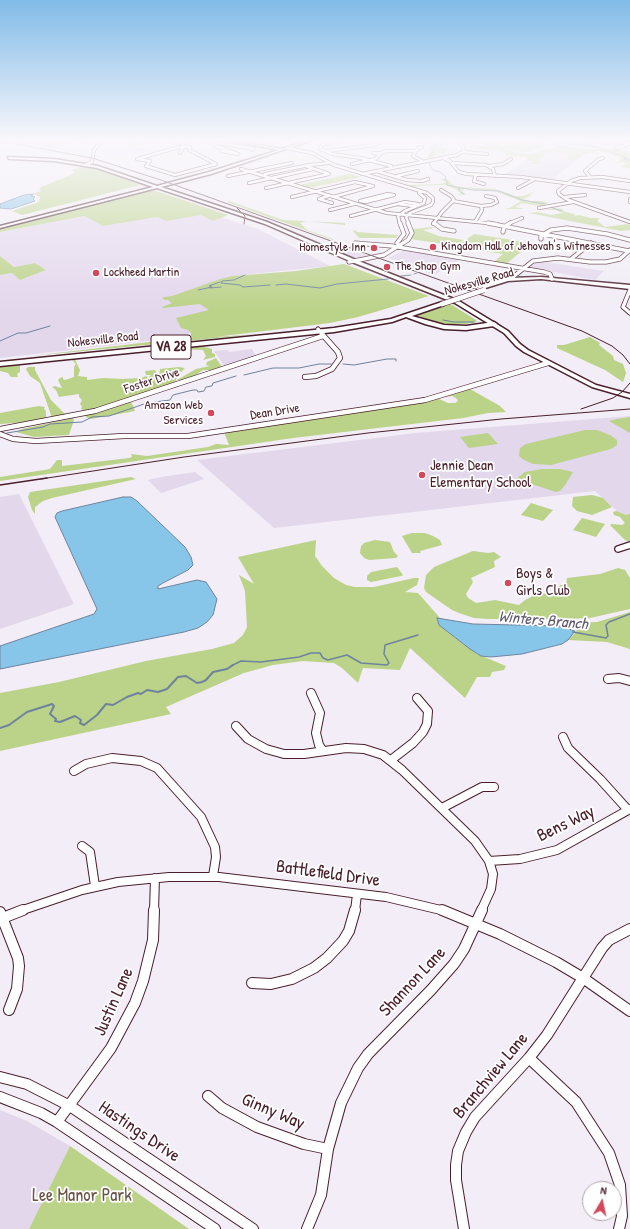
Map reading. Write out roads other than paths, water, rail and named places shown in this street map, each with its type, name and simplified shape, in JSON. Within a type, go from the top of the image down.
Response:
[{"type":"highway","name":"VA 28","points":[[552,278],[630,288]]},
{"type":"highway","name":"Nokesville Road","points":[[0,363],[320,333],[374,324],[481,290],[514,282],[552,278]]},
{"type":"highway","points":[[406,314],[428,322],[449,326],[492,323]]},
{"type":"main road","points":[[0,226],[116,196]]},
{"type":"main road","points":[[0,226],[119,196]]},
{"type":"main road","points":[[184,196],[256,221],[350,261],[450,299],[470,309],[508,333],[518,345],[548,363],[600,388],[630,394]]},
{"type":"street","points":[[330,196],[319,199],[332,203]]},
{"type":"street","points":[[332,196],[374,210],[399,215],[506,226],[629,250]]},
{"type":"street","points":[[361,202],[360,201],[379,196]]},
{"type":"street","points":[[330,210],[389,196]]},
{"type":"street","points":[[399,215],[426,202],[425,198],[422,196]]},
{"type":"street","points":[[407,216],[433,202],[433,198],[430,196]]},
{"type":"street","points":[[451,196],[453,201]]},
{"type":"street","points":[[454,231],[435,226],[433,223],[453,201],[468,202],[481,206],[491,205],[497,202],[496,198],[488,196]]},
{"type":"street","points":[[564,198],[576,196]]},
{"type":"street","points":[[564,198],[630,222]]},
{"type":"street","points":[[351,216],[398,204],[411,202],[418,204],[413,206],[398,204]]},
{"type":"street","points":[[539,208],[574,202]]},
{"type":"street","points":[[475,222],[482,210],[481,206]]},
{"type":"street","points":[[350,261],[378,255],[401,240],[404,232],[398,219],[399,215]]},
{"type":"street","points":[[350,261],[378,257],[397,247],[409,238],[412,233],[406,221],[407,216]]},
{"type":"street","points":[[503,232],[503,229],[506,226],[517,218],[522,218]]},
{"type":"street","points":[[555,225],[561,228]]},
{"type":"street","points":[[541,239],[541,236],[551,230],[561,228],[580,229],[630,240]]},
{"type":"street","points":[[572,259],[591,243]]},
{"type":"street","points":[[355,244],[392,246],[525,268],[548,273],[552,278]]},
{"type":"street","points":[[470,287],[513,277],[535,260],[549,256],[594,262],[610,262],[620,259],[629,250]]},
{"type":"street","points":[[630,288],[623,307],[630,313]]},
{"type":"street","points":[[305,377],[316,376],[326,372],[332,369],[339,362],[340,356],[338,352],[320,333]]},
{"type":"street","name":"Foster Drive","points":[[0,429],[85,414],[320,333]]},
{"type":"street","name":"Dean Drive","points":[[0,434],[13,439],[36,441],[124,436],[188,436],[428,399],[548,363]]},
{"type":"street","points":[[618,549],[630,545]]},
{"type":"street","points":[[608,679],[619,678],[630,681]]},
{"type":"street","points":[[310,693],[320,714],[316,733],[319,745],[323,751]]},
{"type":"street","points":[[391,760],[413,743],[423,732],[427,724],[428,711],[417,698]]},
{"type":"street","name":"Shannon Lane","points":[[236,726],[248,738],[275,752],[293,755],[346,748],[364,749],[374,751],[391,760],[475,841],[490,862],[493,874],[493,882],[464,949],[445,975],[368,1054],[358,1068],[341,1103],[328,1149],[321,1194],[307,1229]]},
{"type":"street","points":[[563,737],[568,748],[629,809]]},
{"type":"street","points":[[74,771],[86,764],[112,758],[132,759],[157,768],[201,817],[215,847],[216,857],[213,876]]},
{"type":"street","points":[[442,808],[482,787],[494,787]]},
{"type":"street","name":"Bens Way","points":[[490,862],[520,859],[557,850],[629,809]]},
{"type":"street","points":[[82,846],[90,852],[96,886]]},
{"type":"street","name":"Battlefield Drive","points":[[1,917],[58,896],[96,886],[155,878],[213,876],[357,894],[425,905],[476,923],[556,962],[583,978],[630,1011]]},
{"type":"street","name":"Justin Lane","points":[[57,1122],[112,1048],[127,1020],[143,982],[153,940],[155,878]]},
{"type":"street","points":[[252,982],[271,984],[292,979],[314,968],[327,958],[350,931],[354,918],[357,894]]},
{"type":"street","points":[[1,917],[18,958],[19,966],[17,989],[9,1010]]},
{"type":"street","name":"Branchview Lane","points":[[464,1229],[456,1180],[456,1165],[461,1141],[475,1117],[529,1058],[547,1035],[602,948],[609,940],[630,929]]},
{"type":"street","points":[[529,1058],[576,1102],[609,1153],[620,1185],[622,1216],[619,1229]]},
{"type":"street","name":"Hastings Drive","points":[[0,1077],[27,1084],[70,1106],[253,1229]]},
{"type":"street","points":[[0,1096],[57,1122],[215,1229]]},
{"type":"street","name":"Ginny Way","points":[[208,1096],[227,1111],[257,1127],[304,1144],[328,1149]]},
{"type":"water","points":[[20,196],[35,197],[33,199],[35,201],[11,209],[0,208],[0,204]]},
{"type":"water","points":[[123,497],[131,497],[137,501],[185,547],[191,557],[193,565],[188,570],[158,586],[158,589],[197,580],[206,582],[217,599],[213,615],[207,622],[198,628],[184,632],[0,669],[0,646],[94,614],[97,609],[55,517],[57,513],[62,511]]},
{"type":"water","points":[[437,618],[473,624],[560,626],[575,631],[568,640],[562,644],[522,654],[491,657],[481,656],[470,649],[439,625]]},
{"type":"waterway","points":[[513,196],[522,200],[545,204]]},
{"type":"waterway","points":[[553,208],[561,211]]},
{"type":"waterway","points":[[245,275],[234,280],[222,281],[221,283],[240,285],[243,287],[270,285]]},
{"type":"waterway","points":[[401,276],[411,275]]},
{"type":"waterway","points":[[276,285],[286,284],[320,288],[337,284],[388,279]]},
{"type":"waterway","points":[[198,290],[212,287],[209,286],[220,282]]},
{"type":"waterway","points":[[210,288],[221,287]]},
{"type":"waterway","points":[[443,320],[454,322],[474,322]]},
{"type":"waterway","points":[[0,341],[18,333],[26,333],[50,326]]},
{"type":"waterway","points":[[343,364],[354,365],[387,359],[396,359],[396,361]]},
{"type":"waterway","points":[[244,375],[273,368],[299,368],[319,364],[331,364]]},
{"type":"waterway","points":[[7,433],[43,427],[50,424],[82,422],[92,417],[109,416],[147,403],[170,400],[173,395],[193,390],[197,390],[198,392],[204,391],[206,387],[212,386],[213,383],[236,376]]},
{"type":"waterway","name":"Winters Branch","points":[[573,632],[606,638],[608,636],[606,625],[609,622],[630,614]]},
{"type":"waterway","name":"Winters Branch","points":[[233,665],[241,661],[261,662],[299,657],[311,653],[320,653],[323,658],[328,660],[347,655],[361,663],[387,665],[389,663],[384,654],[385,645],[418,635]]},
{"type":"waterway","name":"Winters Branch","points":[[0,728],[9,725],[27,712],[52,704],[54,706],[50,714],[56,719],[55,721],[60,722],[75,716],[81,720],[80,723],[84,725],[97,715],[106,704],[113,705],[127,697],[138,693],[141,694],[147,690],[158,692],[167,689],[178,677],[186,676],[197,683],[202,682],[206,680],[213,672],[227,669],[233,665]]},
{"type":"railway","points":[[207,196],[582,331],[612,346],[623,355],[630,364]]},
{"type":"railway","points":[[237,208],[245,216],[244,224]]},
{"type":"railway","points":[[581,409],[613,398],[622,392],[630,383]]},
{"type":"railway","points":[[41,479],[184,457],[368,433],[501,419],[630,409]]},
{"type":"railway","points":[[0,485],[47,478]]},
{"type":"place","name":"Kingdom Hall of Jehovah's Witnesses","points":[[433,247]]},
{"type":"place","name":"Homestyle Inn","points":[[374,248]]},
{"type":"place","name":"The Shop Gym","points":[[387,267]]},
{"type":"place","name":"Lockheed Martin","points":[[96,273]]},
{"type":"place","name":"Amazon Web Services","points":[[211,413]]},
{"type":"place","name":"Jennie Dean Elementary School","points":[[422,475]]},
{"type":"place","name":"Boys & Girls Club","points":[[508,583]]},
{"type":"park label","name":"Lee Manor Park","points":[[82,1196]]}]
